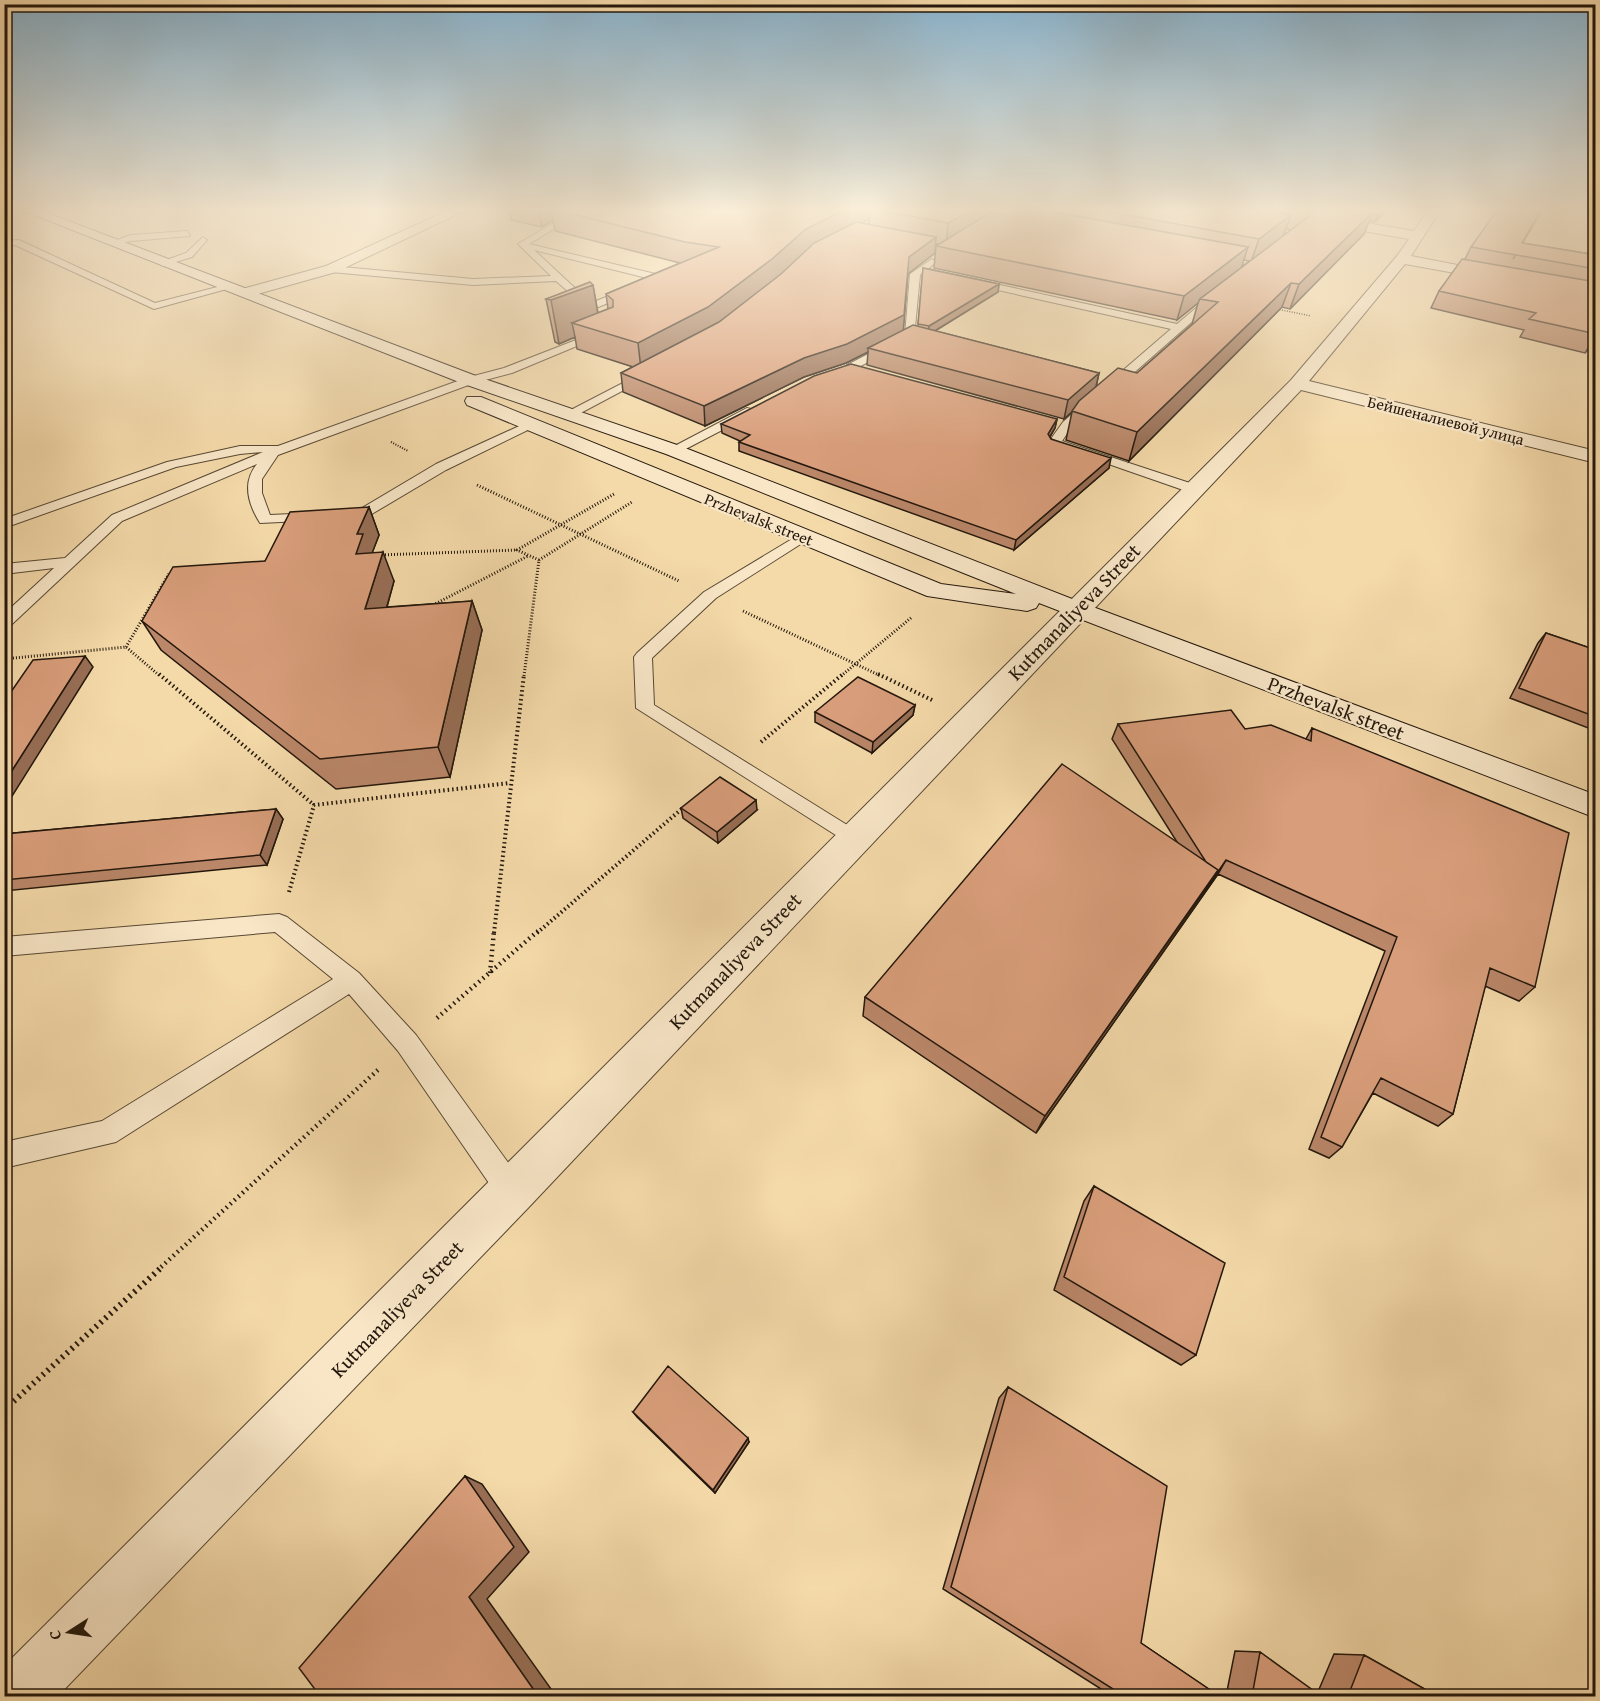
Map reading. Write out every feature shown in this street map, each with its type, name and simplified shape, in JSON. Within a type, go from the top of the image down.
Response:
[{"type":"street","name":"Przhevalsk street","points":[[234,288],[470,380],[673,450],[1076,609],[1596,807]]},
{"type":"street","points":[[247,292],[260,288]]},
{"type":"street","name":"Kutmanaliyeva Street","points":[[17,1696],[512,1192],[853,838],[1297,384],[1375,288]]},
{"type":"street","name":"Przhevalsk street","points":[[470,380],[471,400],[936,591],[1076,609]]},
{"type":"street","name":"Бейшеналиевой улица","points":[[1297,384],[1596,457]]},
{"type":"lane","points":[[116,288],[154,306],[224,288]]},
{"type":"lane","points":[[4,623],[117,518],[285,448],[470,380],[508,371],[611,329],[569,288]]},
{"type":"lane","points":[[597,314],[643,288]]},
{"type":"lane","points":[[873,373],[845,368],[915,337],[915,288]]},
{"type":"lane","points":[[1003,288],[1179,328]]},
{"type":"lane","points":[[1194,489],[1054,443],[1062,424],[1219,293]]},
{"type":"lane","points":[[571,413],[662,365]]},
{"type":"lane","points":[[673,450],[760,406]]},
{"type":"lane","points":[[285,448],[264,464],[254,478],[253,488],[265,520],[360,515],[441,467],[532,425]]},
{"type":"lane","points":[[4,524],[173,465],[250,448],[285,448]]},
{"type":"lane","points":[[802,537],[710,596],[643,657],[645,708],[853,838]]},
{"type":"lane","points":[[4,569],[70,562]]},
{"type":"lane","points":[[4,947],[279,923],[351,980],[407,1043],[512,1192]]},
{"type":"lane","points":[[4,1155],[107,1133],[351,980]]},
{"type":"path","points":[[1219,293],[1347,324]]},
{"type":"path","points":[[353,423],[441,467]]},
{"type":"path","points":[[372,555],[517,550],[616,493]]},
{"type":"path","points":[[539,560],[635,500]]},
{"type":"path","points":[[517,550],[539,560]]},
{"type":"path","points":[[431,606],[528,556]]},
{"type":"path","points":[[490,973],[510,783],[539,560]]},
{"type":"path","points":[[126,647],[170,572],[182,571]]},
{"type":"path","points":[[4,1410],[407,1043],[914,615]]},
{"type":"path","points":[[4,659],[126,647],[314,805],[510,783]]},
{"type":"path","points":[[279,923],[314,805]]},
{"type":"building","points":[[573,288],[584,288],[551,300],[546,299]]},
{"type":"building","points":[[620,288],[733,288],[708,307],[638,343],[572,323],[613,307],[613,300],[606,294]]},
{"type":"building","points":[[762,288],[906,288],[904,315],[847,344],[804,358],[704,406],[621,373],[719,322]]},
{"type":"building","points":[[921,288],[992,288],[929,326],[918,324]]},
{"type":"building","points":[[1146,288],[1194,288],[1184,296]]},
{"type":"building","points":[[1214,288],[1285,288],[1137,432],[1072,411],[1079,401],[1118,368],[1137,373],[1218,302],[1200,299]]},
{"type":"building","points":[[1441,288],[1596,288],[1596,334],[1529,319],[1536,313],[1439,291]]},
{"type":"building","points":[[913,325],[1099,373],[1068,400],[868,348]]},
{"type":"building","points":[[851,364],[1057,419],[1048,434],[1051,439],[1111,458],[1016,540],[739,442],[750,435],[721,424],[814,376]]},
{"type":"building","points":[[369,507],[357,534],[363,534],[356,554],[383,552],[365,609],[472,601],[438,747],[320,759],[142,621],[173,567],[265,561],[290,512]]},
{"type":"building","points":[[1546,633],[1596,650],[1596,717],[1519,688]]},
{"type":"building","points":[[85,656],[4,783],[4,702],[33,660]]},
{"type":"building","points":[[858,677],[915,705],[873,742],[815,712]]},
{"type":"building","points":[[1231,710],[1245,729],[1271,725],[1311,741],[1312,728],[1569,833],[1535,987],[1490,968],[1453,1114],[1381,1078],[1342,1147],[1321,1137],[1397,937],[1226,860],[1215,876],[1218,870],[1206,862],[1118,724]]},
{"type":"building","points":[[1062,764],[1218,870],[1045,1116],[865,997]]},
{"type":"building","points":[[720,777],[756,800],[717,832],[681,808]]},
{"type":"building","points":[[276,809],[260,855],[4,880],[4,834]]},
{"type":"building","points":[[1094,1186],[1225,1263],[1196,1355],[1064,1277]]},
{"type":"building","points":[[668,1366],[748,1438],[713,1490],[633,1412]]},
{"type":"building","points":[[1008,1387],[1167,1486],[1141,1643],[1219,1696],[1124,1696],[951,1587]]},
{"type":"building","points":[[465,1476],[514,1547],[469,1597],[538,1696],[320,1696],[299,1668]]},
{"type":"building","points":[[1260,1652],[1321,1696],[1252,1696]]},
{"type":"building","points":[[1364,1655],[1437,1696],[1348,1696]]}]
